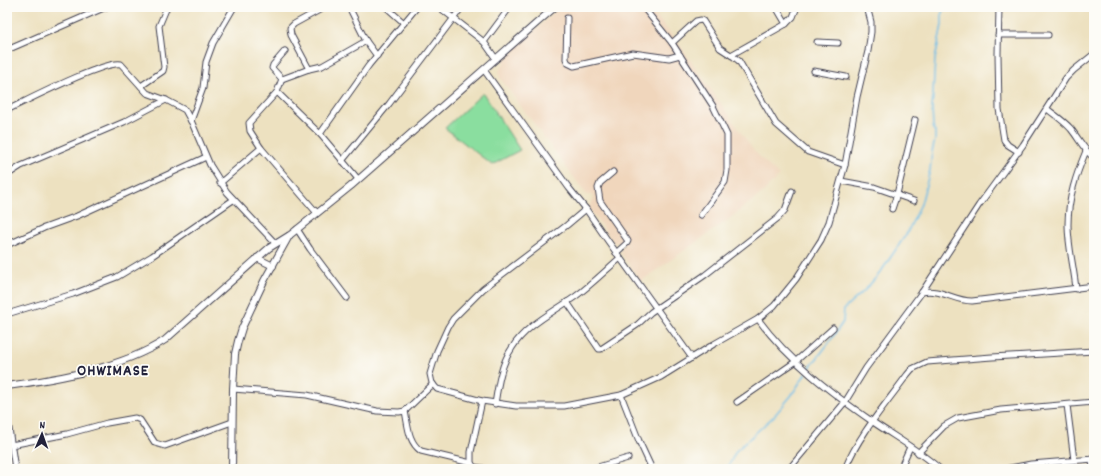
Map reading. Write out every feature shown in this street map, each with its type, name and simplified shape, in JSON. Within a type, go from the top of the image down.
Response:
[{"type":"street","points":[[7,50],[106,7]]},
{"type":"street","points":[[141,86],[163,71],[164,67],[160,26],[167,7]]},
{"type":"street","points":[[191,121],[202,88],[206,62],[214,40],[234,7]]},
{"type":"street","points":[[309,69],[291,36],[290,28],[294,24],[325,7]]},
{"type":"street","points":[[349,7],[366,41],[377,56]]},
{"type":"street","points":[[386,7],[404,23]]},
{"type":"street","points":[[320,134],[377,56],[417,7]]},
{"type":"street","points":[[439,7],[484,42],[496,59]]},
{"type":"street","points":[[342,160],[388,104],[462,7]]},
{"type":"street","points":[[484,42],[510,7]]},
{"type":"street","points":[[7,386],[55,379],[123,361],[156,346],[165,340],[257,258],[275,243],[290,235],[358,179],[555,7]]},
{"type":"street","points":[[643,7],[680,54],[713,106],[727,134],[727,170],[725,182],[701,215]]},
{"type":"street","points":[[776,7],[786,24]]},
{"type":"street","points":[[731,55],[786,24],[793,17],[797,7]]},
{"type":"street","points":[[586,209],[483,289],[453,319],[445,333],[430,374],[430,379],[437,388],[495,404],[516,406],[564,406],[621,396],[656,380],[758,320],[777,302],[796,279],[821,240],[830,222],[845,165],[871,32],[867,7]]},
{"type":"street","points":[[999,7],[999,109],[1004,140],[1008,145],[1019,152]]},
{"type":"street","points":[[567,18],[566,59],[568,64],[574,66],[633,53],[669,58],[680,54]]},
{"type":"street","points":[[672,43],[696,20],[703,21],[720,48],[738,61],[776,124],[808,152],[845,165]]},
{"type":"street","points":[[998,35],[1048,35]]},
{"type":"street","points":[[317,213],[261,148],[250,131],[249,122],[277,92],[282,79],[326,64],[366,41]]},
{"type":"street","points":[[817,42],[838,43]]},
{"type":"street","points":[[282,79],[272,68],[285,51]]},
{"type":"street","points":[[789,469],[845,402],[866,368],[922,292],[979,205],[1019,152],[1066,78],[1094,54]]},
{"type":"street","points":[[7,110],[77,78],[112,64],[121,64],[149,94],[183,108],[191,121],[206,157],[220,183],[233,200],[275,243]]},
{"type":"street","points":[[484,70],[572,192],[586,209],[692,358]]},
{"type":"street","points":[[814,71],[846,78]]},
{"type":"street","points":[[277,92],[320,134],[358,179]]},
{"type":"street","points":[[7,175],[21,166],[124,122],[166,100]]},
{"type":"street","points":[[1047,109],[1069,127],[1081,141],[1086,151],[1094,158]]},
{"type":"street","points":[[892,209],[915,120]]},
{"type":"street","points":[[220,183],[261,148]]},
{"type":"street","points":[[1076,289],[1068,227],[1069,205],[1075,178],[1086,151]]},
{"type":"street","points":[[7,245],[44,228],[77,216],[206,157]]},
{"type":"street","points":[[613,172],[600,183],[598,188],[600,201],[628,240],[627,243],[616,253]]},
{"type":"street","points":[[841,181],[870,186],[914,201]]},
{"type":"street","points":[[567,302],[600,349],[637,325],[650,312],[705,275],[778,218],[785,210],[792,191]]},
{"type":"street","points":[[7,314],[73,294],[117,277],[152,256],[233,200]]},
{"type":"street","points":[[297,229],[310,250],[347,298]]},
{"type":"street","points":[[232,469],[232,389],[235,354],[242,328],[290,235]]},
{"type":"street","points":[[257,258],[273,266]]},
{"type":"street","points":[[495,404],[499,379],[511,349],[518,340],[532,327],[567,302],[620,258]]},
{"type":"street","points":[[922,292],[934,291],[972,301],[1094,286]]},
{"type":"street","points":[[758,320],[795,362],[845,402],[940,469]]},
{"type":"street","points":[[738,402],[795,362],[833,328]]},
{"type":"street","points":[[845,469],[850,457],[873,422],[912,369],[927,362],[1094,351]]},
{"type":"street","points":[[232,389],[307,395],[377,411],[399,412],[405,410],[433,384]]},
{"type":"street","points":[[621,396],[652,469]]},
{"type":"street","points":[[471,463],[471,452],[482,401]]},
{"type":"street","points":[[918,453],[944,426],[958,418],[1001,410],[1094,402]]},
{"type":"street","points":[[1067,405],[1074,460]]},
{"type":"street","points":[[405,410],[411,439],[414,446],[421,450],[471,463],[474,467],[488,469]]},
{"type":"street","points":[[7,415],[15,469]]},
{"type":"street","points":[[11,445],[135,418],[140,420],[155,444],[165,446],[232,422]]},
{"type":"street","points":[[900,469],[910,447]]},
{"type":"street","points":[[591,469],[628,458]]},
{"type":"street","points":[[1005,469],[1093,459],[1093,469]]},
{"type":"shaded area","points":[[560,7],[649,7],[679,44],[754,151],[779,176],[761,194],[729,219],[641,281],[620,252],[624,244],[622,242],[614,243],[588,207],[594,199],[592,195],[587,195],[500,78],[499,72],[505,63],[503,60]]},
{"type":"green space","points":[[483,93],[520,150],[492,165],[445,128]]},
{"type":"waterway","points":[[808,370],[843,322],[844,309],[864,291],[880,273],[907,233],[921,204],[930,170],[935,140],[932,109],[935,59],[944,7]]},
{"type":"waterway","points":[[727,469],[736,451],[774,416],[791,396],[806,373]]},
{"type":"district","name":"OHWIMASE","points":[[113,371]]}]
